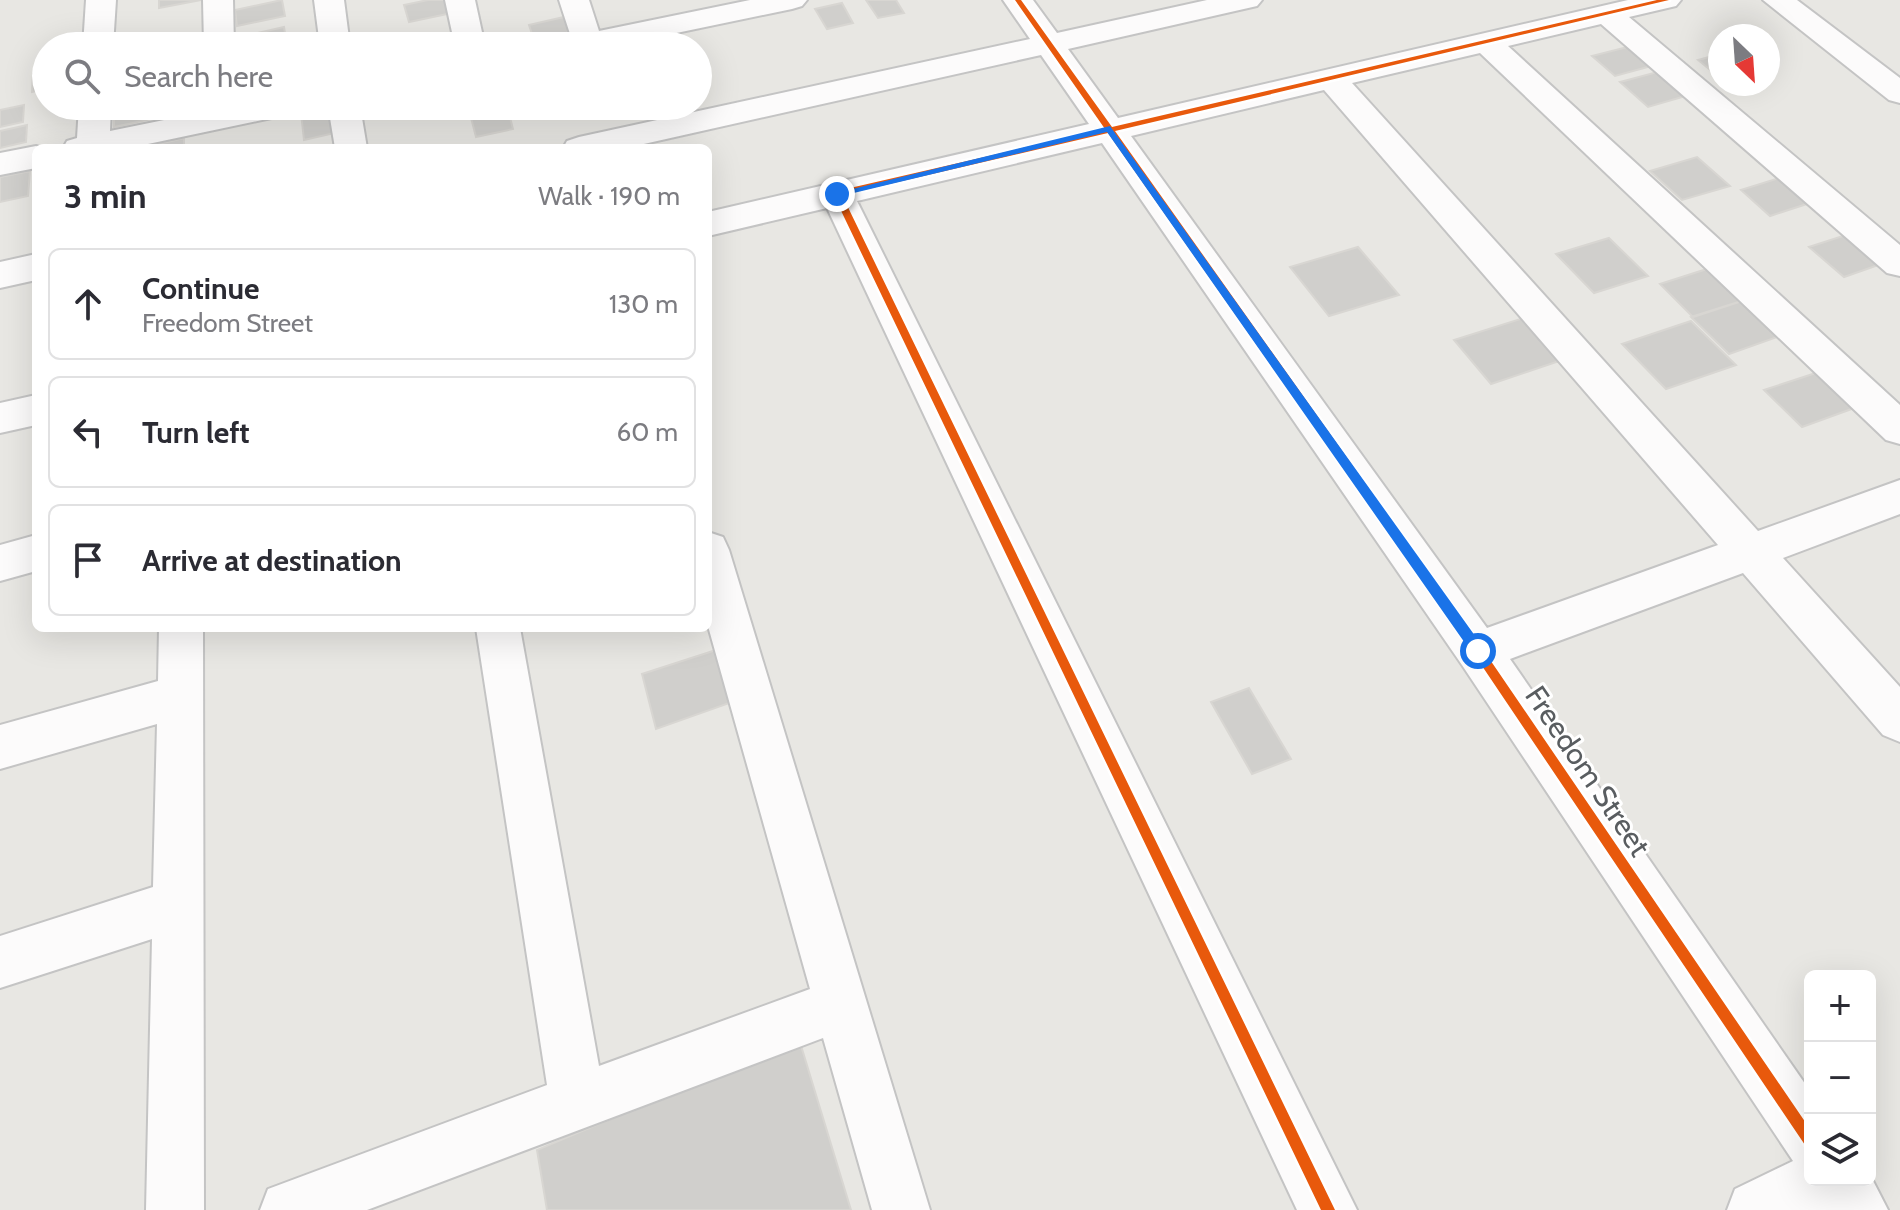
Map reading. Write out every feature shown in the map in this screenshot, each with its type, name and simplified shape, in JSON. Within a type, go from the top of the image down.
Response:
[{"type":"street","points":[[99,32],[101,0]]},
{"type":"street","points":[[218,0],[219,32]]},
{"type":"street","points":[[329,0],[333,32]]},
{"type":"street","points":[[460,0],[467,32]]},
{"type":"street","points":[[574,0],[578,32]]},
{"type":"street","points":[[620,32],[695,10],[792,0]]},
{"type":"street","name":"Freedom Street","points":[[1018,0],[1478,651],[1804,1131]]},
{"type":"street","points":[[712,119],[1247,0]]},
{"type":"street","points":[[712,223],[1666,0]]},
{"type":"street","points":[[1778,0],[1900,93]]},
{"type":"street","points":[[1607,14],[1900,264]]},
{"type":"street","points":[[1487,43],[1900,429]]},
{"type":"street","points":[[1332,80],[1900,720]]},
{"type":"street","points":[[86,144],[92,120]]},
{"type":"street","points":[[94,144],[189,120]]},
{"type":"street","points":[[346,120],[350,144]]},
{"type":"street","points":[[599,144],[706,120]]},
{"type":"street","points":[[0,164],[32,158]]},
{"type":"street","points":[[837,194],[1328,1210]]},
{"type":"street","points":[[0,275],[32,268]]},
{"type":"street","points":[[0,418],[32,411]]},
{"type":"street","points":[[1478,651],[1900,497]]},
{"type":"street","points":[[0,563],[32,554]]},
{"type":"street","points":[[712,564],[901,1210]]},
{"type":"street","points":[[175,1210],[181,632]]},
{"type":"street","points":[[499,632],[578,1103]]},
{"type":"street","points":[[0,747],[180,696]]},
{"type":"street","points":[[0,962],[178,905]]},
{"type":"street","points":[[289,1210],[841,1004]]},
{"type":"street","points":[[1756,1210],[1805,1186]]},
{"type":"street","points":[[1842,1186],[1859,1210]]},
{"type":"building","points":[[159,0],[201,0],[159,8]]},
{"type":"building","points":[[282,0],[285,16],[237,26],[235,10]]},
{"type":"building","points":[[448,0],[452,13],[409,22],[404,5]]},
{"type":"building","points":[[866,0],[896,0],[904,13],[878,18]]},
{"type":"building","points":[[842,3],[853,23],[827,29],[815,9]]},
{"type":"building","points":[[564,17],[570,32],[531,32],[529,25]]},
{"type":"building","points":[[284,27],[285,32],[262,32]]},
{"type":"building","points":[[1631,46],[1655,65],[1615,76],[1592,56]]},
{"type":"building","points":[[1708,57],[1708,68],[1698,60]]},
{"type":"building","points":[[1661,71],[1689,95],[1648,107],[1620,82]]},
{"type":"building","points":[[24,105],[23,122],[0,127],[0,110]]},
{"type":"building","points":[[114,120],[147,120],[114,127]]},
{"type":"building","points":[[302,120],[337,120],[339,132],[304,140]]},
{"type":"building","points":[[472,120],[511,120],[513,129],[476,137]]},
{"type":"building","points":[[27,125],[26,142],[0,148],[0,131]]},
{"type":"building","points":[[184,138],[184,144],[158,144]]},
{"type":"building","points":[[1697,157],[1730,186],[1682,200],[1650,171]]},
{"type":"building","points":[[30,171],[28,196],[0,202],[0,177]]},
{"type":"building","points":[[1789,175],[1819,200],[1770,216],[1741,190]]},
{"type":"building","points":[[1855,232],[1890,261],[1844,277],[1809,247]]},
{"type":"building","points":[[1609,238],[1648,276],[1594,293],[1556,254]]},
{"type":"building","points":[[1358,247],[1399,295],[1329,316],[1290,267]]},
{"type":"building","points":[[1710,268],[1745,300],[1693,317],[1660,284]]},
{"type":"building","points":[[1745,300],[1783,335],[1729,354],[1691,317]]},
{"type":"building","points":[[1530,316],[1568,358],[1491,384],[1454,340]]},
{"type":"building","points":[[1691,321],[1736,365],[1666,389],[1622,344]]},
{"type":"building","points":[[1819,372],[1857,407],[1802,427],[1764,390]]},
{"type":"building","points":[[722,648],[738,700],[656,729],[642,674]]},
{"type":"building","points":[[1249,688],[1291,759],[1252,774],[1211,702]]},
{"type":"building","points":[[799,1039],[851,1210],[547,1210],[537,1150]]},
{"type":"cycle path","points":[[1018,0],[1478,651],[1804,1131]]},
{"type":"cycle path","points":[[1328,1210],[837,194],[1666,0]]},
{"type":"route","points":[[837,194],[1110,129],[1478,651]]}]
